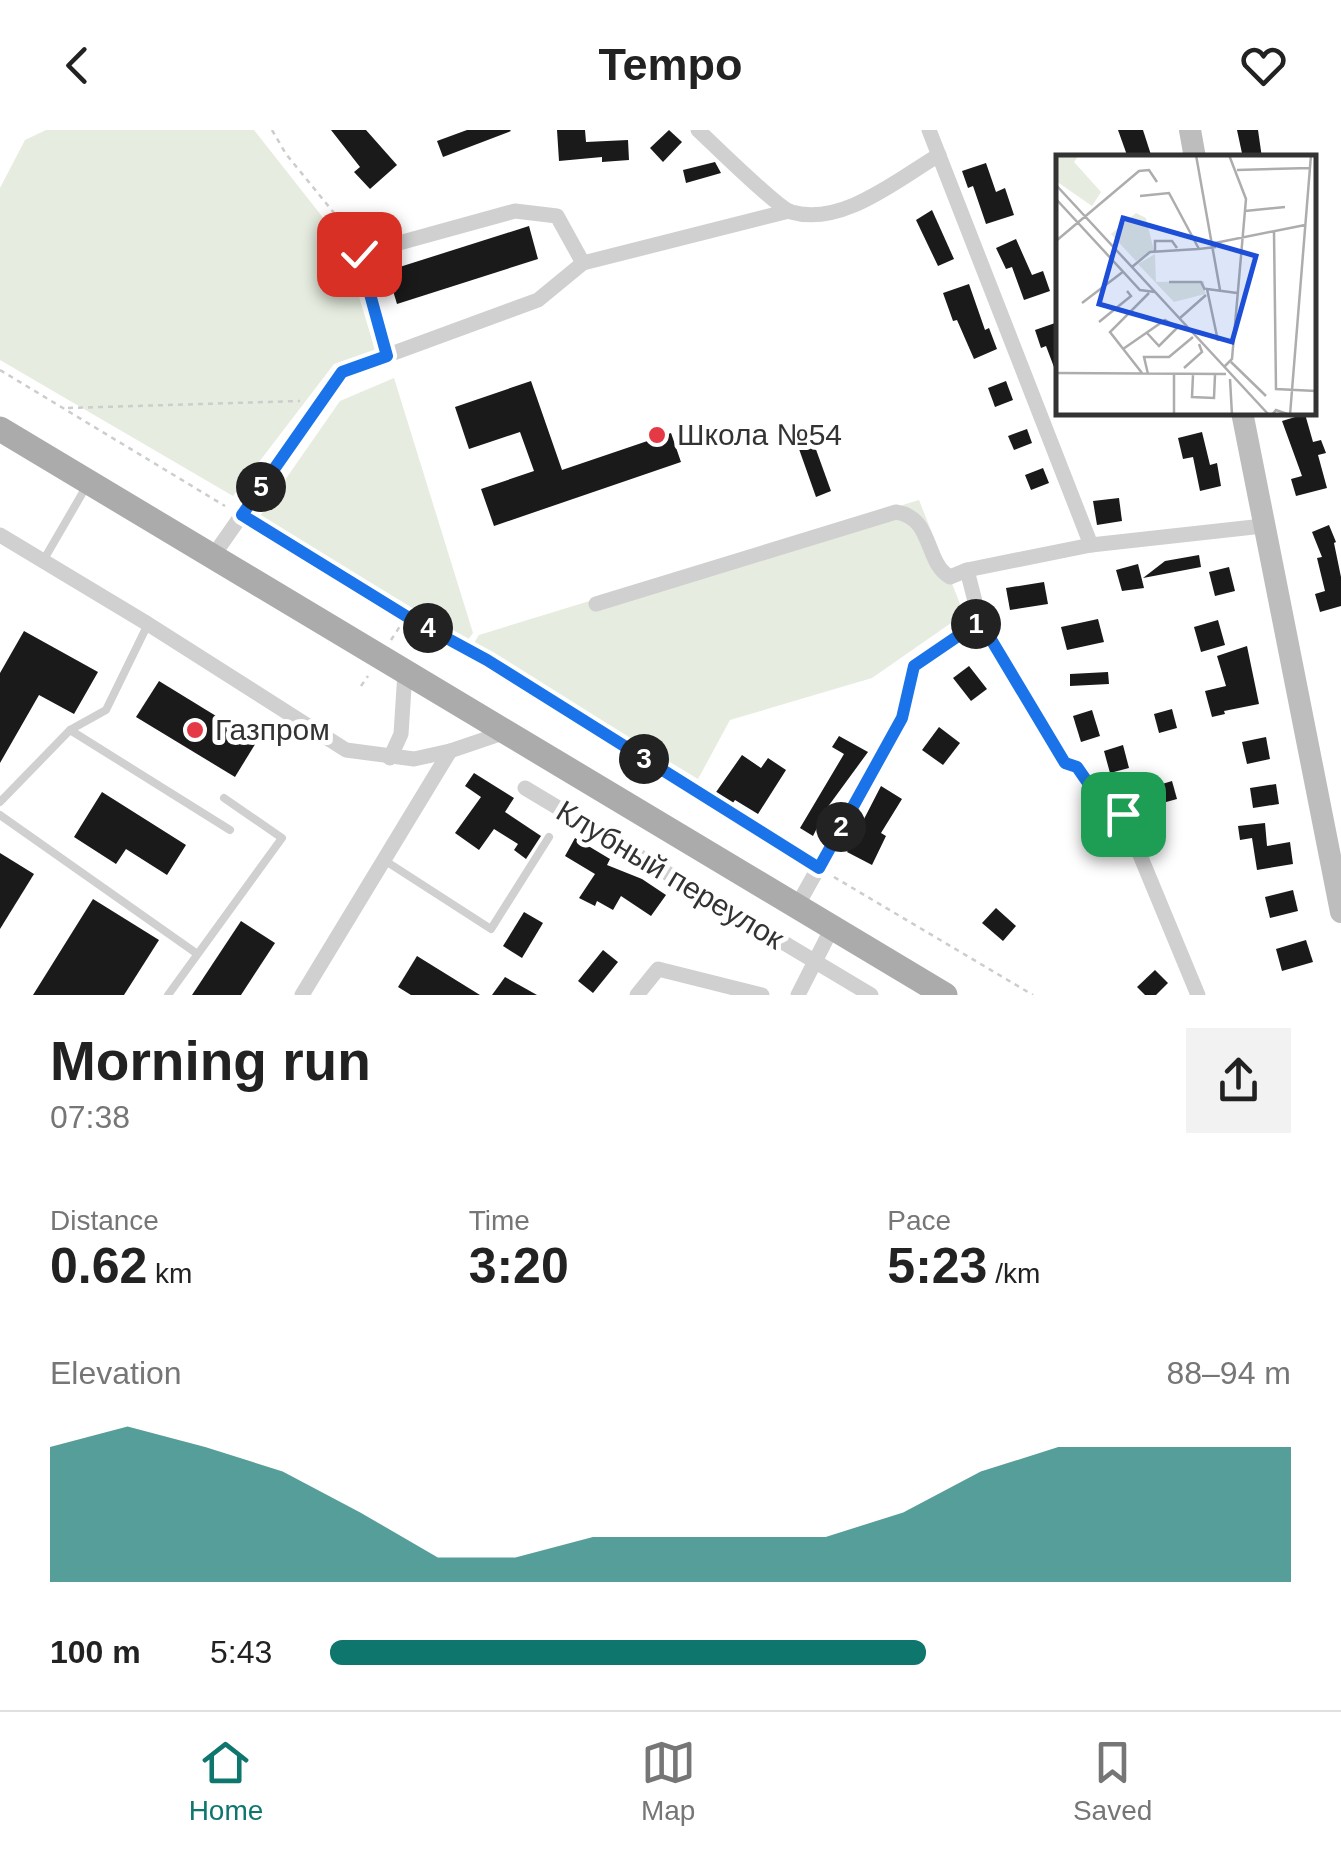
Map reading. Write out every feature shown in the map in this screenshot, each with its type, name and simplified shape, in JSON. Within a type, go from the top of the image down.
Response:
[{"type":"main road","points":[[1190,130],[1194,155]]},
{"type":"main road","points":[[1243,415],[1341,912]]},
{"type":"main road","points":[[0,429],[945,995]]},
{"type":"street","points":[[698,130],[788,211]]},
{"type":"street","points":[[929,130],[1091,545]]},
{"type":"street","points":[[213,556],[342,372],[538,300],[583,263],[788,211],[825,214],[853,204],[939,155]]},
{"type":"street","points":[[387,356],[359,254],[514,211],[557,216],[583,263]]},
{"type":"street","points":[[596,604],[896,512],[912,518],[926,532],[942,572],[950,577],[967,570],[1091,545],[1264,526]]},
{"type":"street","points":[[0,535],[346,750],[414,759],[506,732]]},
{"type":"street","points":[[967,570],[980,621],[1065,763],[1077,767],[1106,809],[1123,814],[1198,995]]},
{"type":"street","points":[[797,906],[902,718],[914,666],[980,621]]},
{"type":"street","points":[[390,758],[401,734],[405,672]]},
{"type":"street","points":[[302,995],[450,751]]},
{"type":"street","name":"Клубный переулок","points":[[524,788],[871,995]]},
{"type":"street","name":"Клубный переулок","points":[[798,995],[832,928]]},
{"type":"street","name":"Клубный переулок","points":[[637,995],[658,969],[762,995]]},
{"type":"lane","points":[[43,561],[89,482]]},
{"type":"lane","points":[[0,802],[70,730],[106,710],[148,624]]},
{"type":"lane","points":[[70,730],[230,830]]},
{"type":"lane","points":[[168,995],[282,838],[224,798]]},
{"type":"lane","points":[[0,815],[196,953]]},
{"type":"lane","points":[[384,860],[491,928],[550,838]]},
{"type":"path","points":[[272,130],[286,154],[355,237],[359,254]]},
{"type":"path","points":[[0,370],[406,616],[487,660],[819,868],[1032,995]]},
{"type":"path","points":[[67,408],[322,400]]},
{"type":"shaded area","points":[[46,130],[254,130],[343,243],[375,350],[334,364],[233,496],[0,360],[0,188],[25,140]]},
{"type":"shaded area","points":[[394,378],[473,633],[467,641],[260,516],[340,401]]},
{"type":"shaded area","points":[[919,500],[964,614],[872,678],[730,720],[698,779],[474,643],[479,635]]},
{"type":"building","points":[[331,130],[366,130],[397,165],[370,189],[354,172],[360,167]]},
{"type":"building","points":[[467,130],[511,131],[443,157],[437,141]]},
{"type":"building","points":[[557,130],[585,130],[586,142],[628,140],[629,160],[602,162],[602,157],[559,161]]},
{"type":"building","points":[[669,130],[682,142],[663,162],[650,148]]},
{"type":"building","points":[[1118,130],[1143,130],[1151,155],[1127,155]]},
{"type":"building","points":[[1237,130],[1258,130],[1262,155],[1242,155]]},
{"type":"building","points":[[715,162],[721,173],[686,183],[683,170]]},
{"type":"building","points":[[986,163],[996,192],[1005,188],[1014,215],[986,224],[973,186],[968,188],[962,171]]},
{"type":"building","points":[[932,210],[954,259],[938,266],[916,220]]},
{"type":"building","points":[[529,226],[538,259],[397,304],[387,271]]},
{"type":"building","points":[[1016,239],[1032,275],[1043,271],[1050,291],[1024,300],[1012,267],[1006,269],[996,248]]},
{"type":"building","points":[[969,284],[985,330],[989,328],[997,349],[974,359],[943,293]]},
{"type":"building","points":[[1056,323],[1056,372],[1046,346],[1041,348],[1035,330]]},
{"type":"building","points":[[531,381],[562,470],[671,433],[681,462],[494,526],[481,489],[534,471],[520,432],[469,449],[455,407]]},
{"type":"building","points":[[1006,381],[1013,400],[995,407],[988,388]]},
{"type":"building","points":[[1305,415],[1313,442],[1321,440],[1326,453],[1318,455],[1327,488],[1296,496],[1291,479],[1302,476],[1282,421]]},
{"type":"building","points":[[1027,429],[1032,443],[1014,450],[1008,436]]},
{"type":"building","points":[[1202,432],[1210,465],[1217,463],[1221,486],[1200,491],[1193,457],[1183,459],[1178,438]]},
{"type":"building","points":[[814,444],[831,491],[816,497],[799,449]]},
{"type":"building","points":[[1043,468],[1049,483],[1031,490],[1025,475]]},
{"type":"building","points":[[1119,498],[1122,521],[1097,525],[1093,501]]},
{"type":"building","points":[[1329,525],[1336,542],[1341,606],[1320,612],[1315,594],[1325,591],[1317,558],[1322,557],[1312,532]]},
{"type":"building","points":[[1199,555],[1201,567],[1143,578],[1165,561]]},
{"type":"building","points":[[1138,564],[1144,588],[1122,591],[1116,570]]},
{"type":"building","points":[[1229,567],[1235,591],[1215,596],[1209,572]]},
{"type":"building","points":[[1044,582],[1048,604],[1010,610],[1006,588]]},
{"type":"building","points":[[1098,619],[1104,642],[1067,650],[1061,627]]},
{"type":"building","points":[[1218,620],[1225,645],[1201,652],[1194,627]]},
{"type":"building","points":[[24,631],[98,672],[74,714],[39,695],[0,763],[0,673]]},
{"type":"building","points":[[1247,646],[1259,704],[1212,717],[1205,691],[1226,686],[1217,656]]},
{"type":"building","points":[[969,666],[987,689],[971,701],[953,678]]},
{"type":"building","points":[[1108,672],[1109,684],[1070,686],[1070,674]]},
{"type":"building","points":[[159,681],[257,741],[235,777],[136,717]]},
{"type":"building","points":[[1172,709],[1177,728],[1159,733],[1154,714]]},
{"type":"building","points":[[1092,710],[1100,736],[1081,742],[1073,716]]},
{"type":"building","points":[[939,727],[960,743],[943,765],[922,750]]},
{"type":"building","points":[[839,736],[868,752],[827,808],[813,836],[800,828],[844,754],[832,747]]},
{"type":"building","points":[[1266,737],[1270,759],[1247,764],[1242,742]]},
{"type":"building","points":[[1123,745],[1129,768],[1110,773],[1104,751]]},
{"type":"building","points":[[742,755],[761,768],[768,758],[786,770],[758,814],[735,800],[730,807],[714,795]]},
{"type":"building","points":[[474,773],[514,798],[505,812],[541,836],[526,859],[514,850],[518,844],[494,829],[479,850],[455,833],[481,797],[465,786]]},
{"type":"building","points":[[1172,781],[1177,799],[1148,807],[1143,790]]},
{"type":"building","points":[[1276,784],[1279,804],[1253,808],[1250,788]]},
{"type":"building","points":[[881,786],[902,799],[881,833],[886,836],[872,865],[847,852]]},
{"type":"building","points":[[102,792],[186,845],[167,875],[126,849],[116,864],[74,837]]},
{"type":"building","points":[[1265,823],[1267,846],[1290,842],[1293,864],[1257,870],[1252,838],[1240,840],[1238,826]]},
{"type":"building","points":[[575,838],[610,859],[607,865],[642,879],[666,895],[651,916],[621,896],[613,910],[597,901],[595,906],[579,898],[595,874],[565,856]]},
{"type":"building","points":[[0,853],[34,874],[0,929]]},
{"type":"building","points":[[1293,890],[1298,911],[1270,918],[1265,897]]},
{"type":"building","points":[[93,899],[159,940],[124,995],[33,995]]},
{"type":"building","points":[[996,908],[1016,926],[1003,941],[982,923]]},
{"type":"building","points":[[524,912],[543,923],[522,958],[503,946]]},
{"type":"building","points":[[241,921],[275,943],[241,995],[192,995]]},
{"type":"building","points":[[1306,940],[1313,962],[1282,971],[1276,949]]},
{"type":"building","points":[[603,950],[618,962],[593,993],[578,981]]},
{"type":"building","points":[[417,956],[480,995],[411,995],[398,987]]},
{"type":"building","points":[[1155,970],[1168,983],[1156,995],[1145,995],[1137,987]]},
{"type":"building","points":[[505,977],[537,995],[492,995]]},
{"type":"place","name":"Школа №54","points":[[657,435]]},
{"type":"place","name":"Газпром","points":[[195,730]]},
{"type":"route","points":[[359,254],[387,356],[342,372],[242,515],[406,616],[487,660],[819,868],[902,718],[914,666],[980,621],[1065,763],[1077,767],[1106,809],[1123,814]]}]
